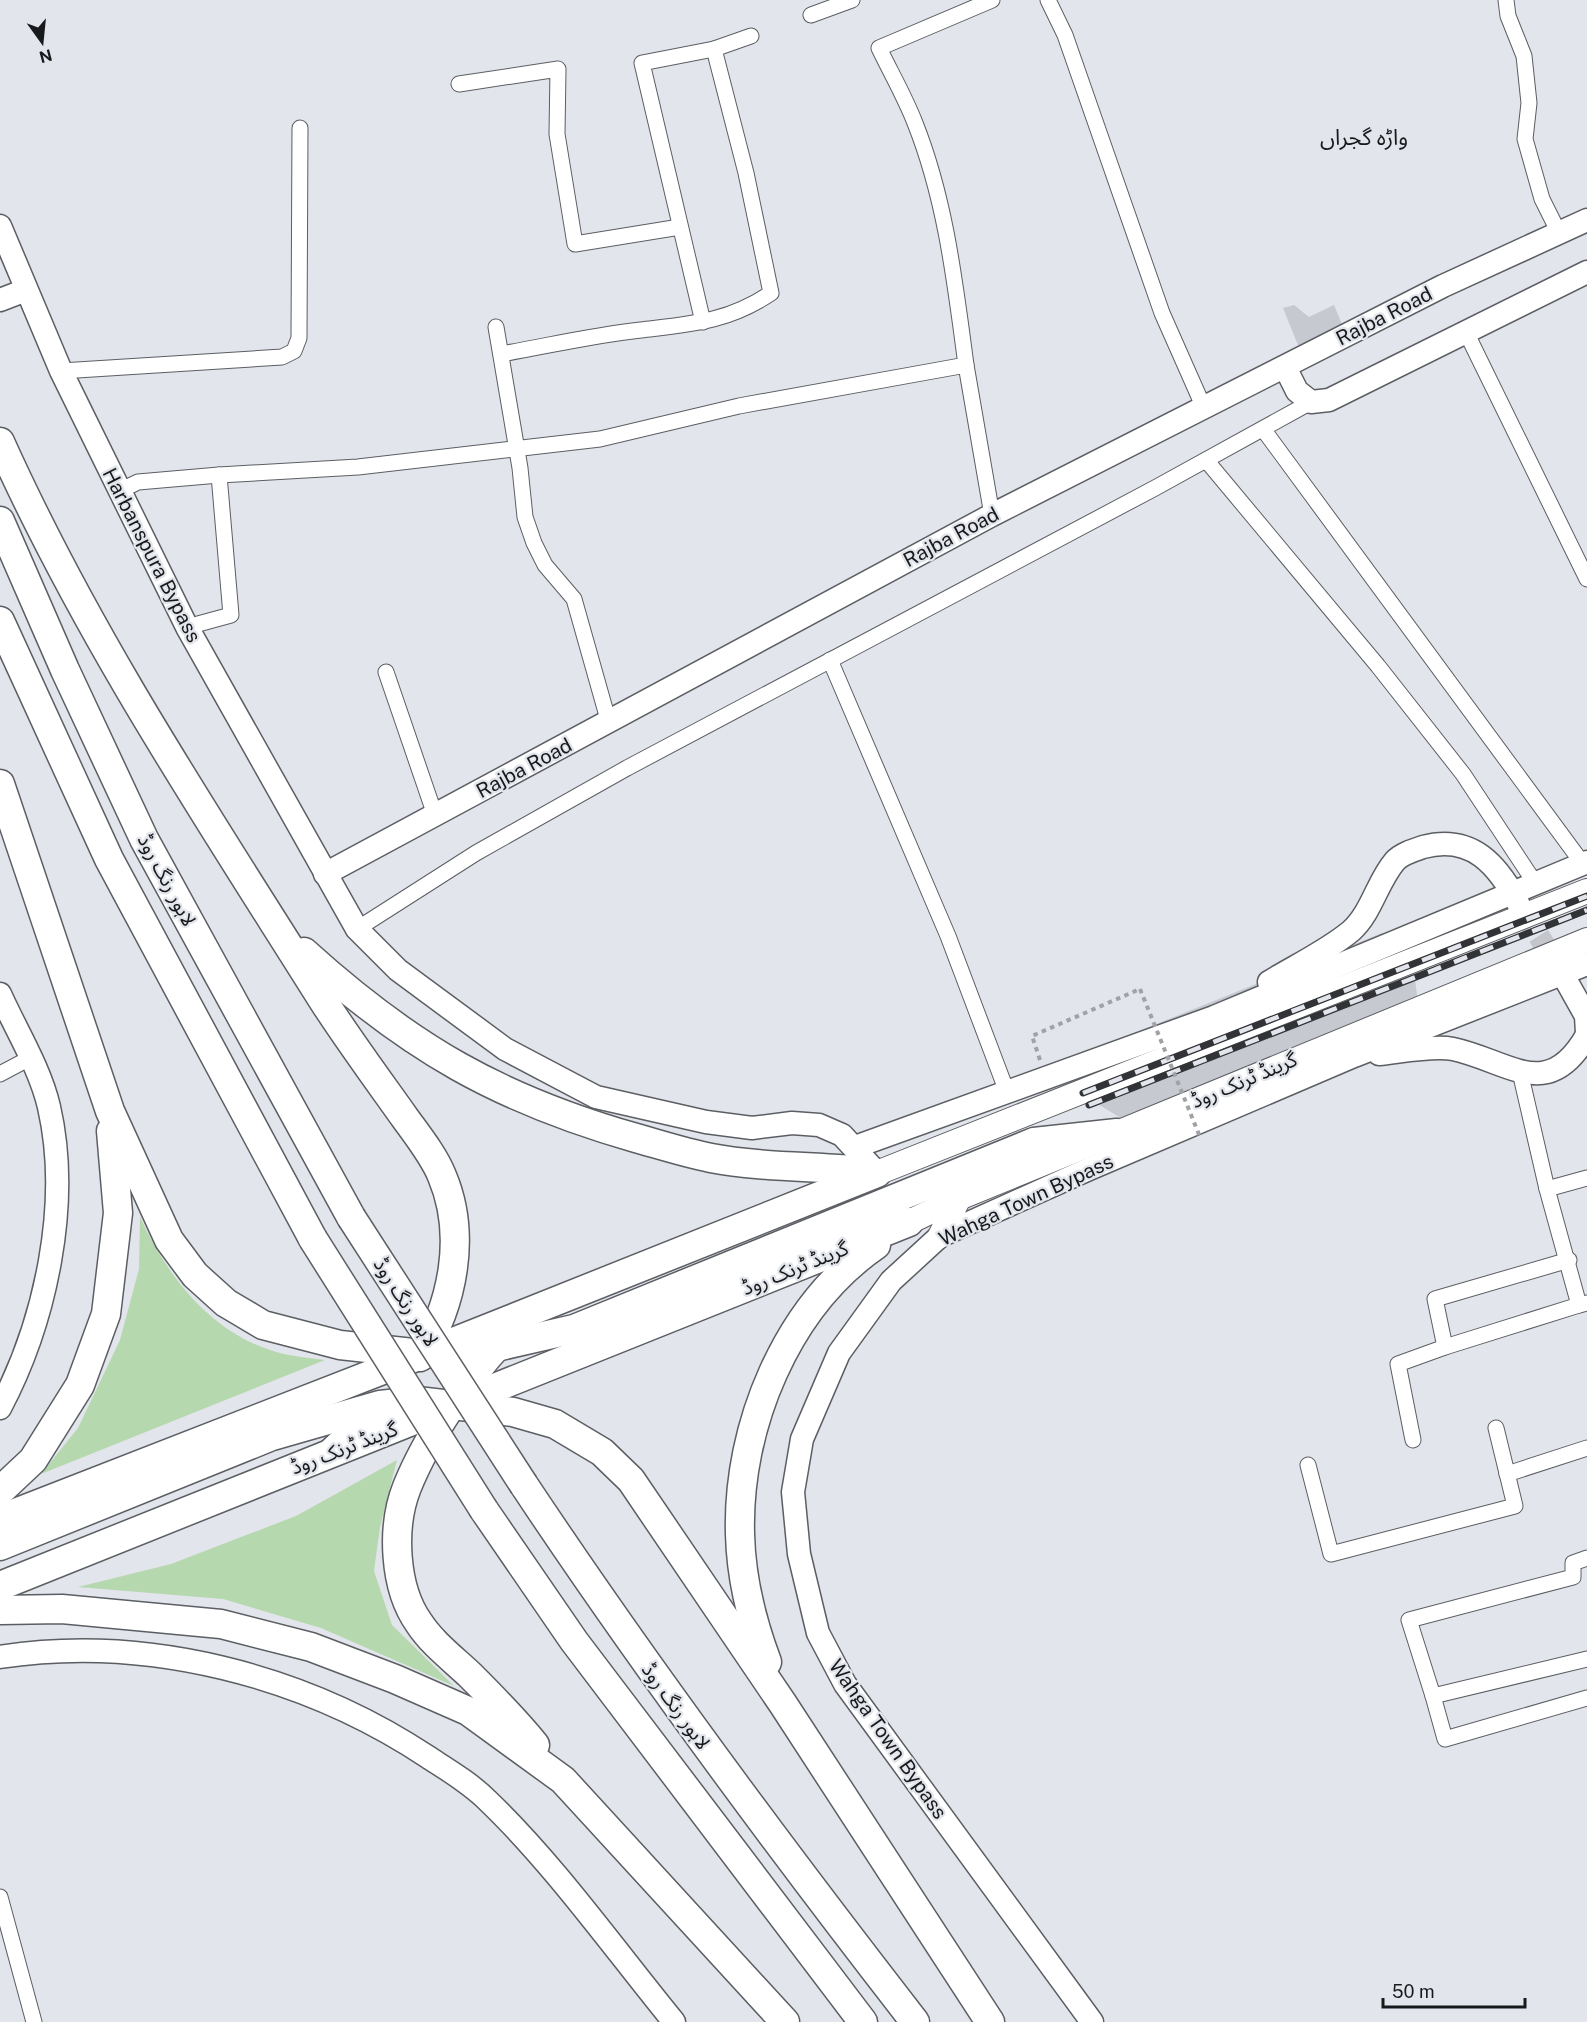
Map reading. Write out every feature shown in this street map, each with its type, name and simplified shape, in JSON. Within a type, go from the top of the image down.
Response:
[{"type":"highway","points":[[0,442],[33,516],[143,716],[326,1005],[442,1175],[452,1211],[455,1252],[450,1287],[440,1321],[422,1354],[401,1385],[332,1452]]},
{"type":"highway","name":"لاہور رنگ روڈ","points":[[0,521],[65,670],[144,839],[351,1217],[614,1620],[782,1851],[915,2022]]},
{"type":"highway","name":"لاہور رنگ روڈ","points":[[0,621],[109,859],[313,1239],[484,1510],[574,1641],[863,2022]]},
{"type":"highway","points":[[0,784],[110,1111],[169,1240],[195,1275],[226,1302],[263,1325],[303,1337],[376,1351],[422,1354],[496,1347],[574,1329],[1034,1143],[1117,1133]]},
{"type":"highway","points":[[280,930],[347,991],[395,1029],[465,1072],[526,1102],[581,1122],[711,1158],[877,1173]]},
{"type":"highway","points":[[0,1491],[33,1460],[80,1385],[106,1314],[118,1214],[110,1111]]},
{"type":"highway","points":[[0,1519],[532,1312],[877,1173]]},
{"type":"highway","points":[[783,1704],[748,1602],[740,1534],[742,1478],[756,1416],[781,1355],[810,1309],[853,1260],[909,1222]]},
{"type":"highway","name":"گرینڈ ٹرنک روڈ","points":[[0,1586],[909,1222]]},
{"type":"highway","points":[[532,1312],[496,1347],[451,1406],[406,1488],[398,1530],[397,1558],[406,1599],[419,1623],[508,1712],[563,1779],[785,2022]]},
{"type":"highway","points":[[0,1546],[272,1436],[380,1405],[417,1401],[513,1412],[555,1424],[602,1452],[632,1480],[783,1704],[990,2022]]},
{"type":"highway","points":[[0,1611],[62,1609],[221,1624],[311,1647],[468,1710],[563,1779]]},
{"type":"main road","points":[[877,1173],[1587,891]]},
{"type":"main road","name":"گرینڈ ٹرنک روڈ","points":[[909,1222],[959,1198],[1587,940]]},
{"type":"main road","points":[[940,1236],[959,1198]]},
{"type":"street","points":[[811,15],[852,0]]},
{"type":"street","points":[[992,0],[879,48],[915,123],[950,246],[966,365],[992,515]]},
{"type":"street","points":[[1048,0],[1065,35],[1162,313],[1204,408]]},
{"type":"street","points":[[1506,0],[1508,16],[1524,56],[1529,103],[1525,139],[1542,199],[1560,233]]},
{"type":"street","points":[[702,321],[642,63],[714,49],[751,36]]},
{"type":"street","points":[[501,354],[641,330],[673,328],[746,310],[771,293],[746,173],[714,49]]},
{"type":"street","points":[[459,84],[558,69],[557,134],[575,244],[680,227]]},
{"type":"street","points":[[61,371],[282,357],[294,351],[299,338],[300,128]]},
{"type":"street","name":"Rajba Road","points":[[325,874],[992,515],[1443,286],[1587,220]]},
{"type":"street","name":"Harbanspura Bypass","points":[[0,226],[61,371],[187,627],[357,929],[398,970],[505,1049],[596,1097],[706,1122],[752,1128],[792,1123],[813,1124],[842,1135],[855,1146],[877,1173]]},
{"type":"street","points":[[357,929],[476,853],[830,660],[1263,429],[1587,272]]},
{"type":"street","points":[[0,300],[26,290]]},
{"type":"street","points":[[496,327],[517,449],[525,517],[545,565],[574,599],[609,723]]},
{"type":"street","points":[[1466,332],[1587,579]]},
{"type":"street","points":[[119,492],[138,482],[219,474],[358,467],[600,439],[739,405],[966,365]]},
{"type":"street","points":[[1285,367],[1298,391],[1320,401]]},
{"type":"street","points":[[855,1146],[1214,1017],[1517,900],[1535,883],[1585,863],[1263,429]]},
{"type":"street","points":[[1206,460],[1378,666],[1463,774],[1535,883]]},
{"type":"street","points":[[187,627],[231,615],[219,474]]},
{"type":"street","points":[[830,660],[948,936],[1007,1092]]},
{"type":"street","points":[[386,672],[435,814]]},
{"type":"street","points":[[1214,1017],[1351,930],[1367,910],[1383,877],[1396,858],[1416,849],[1451,842],[1465,847],[1487,861],[1517,900]]},
{"type":"street","name":"Wahga Town Bypass","points":[[1092,2022],[845,1684],[818,1633],[799,1554],[793,1492],[802,1439],[839,1353],[891,1281],[940,1236],[1089,1169],[1354,1056],[1560,970],[1587,964]]},
{"type":"street","points":[[1354,1056],[1451,1048],[1520,1072],[1548,1072],[1574,1057],[1587,1034],[1586,1016],[1560,970]]},
{"type":"street","points":[[0,994],[30,1058],[48,1105],[55,1140],[58,1180],[56,1224],[42,1296],[31,1334],[0,1408]]},
{"type":"street","points":[[0,1074],[30,1058]]},
{"type":"street","points":[[1413,1440],[1398,1364],[1583,1304],[1547,1189],[1520,1072]]},
{"type":"street","points":[[1547,1189],[1587,1178]]},
{"type":"street","points":[[1445,1347],[1435,1299],[1569,1260]]},
{"type":"street","points":[[1308,1465],[1331,1554],[1515,1506],[1496,1428]]},
{"type":"street","points":[[1507,1473],[1587,1448]]},
{"type":"street","points":[[1587,1558],[1573,1563],[1573,1577],[1409,1620],[1445,1739],[1587,1698]]},
{"type":"street","points":[[0,1657],[68,1650],[165,1658],[252,1676],[329,1703],[368,1720],[445,1767],[486,1798],[530,1845],[674,2022]]},
{"type":"street","points":[[1433,1696],[1587,1659]]},
{"type":"street","points":[[0,1897],[34,2022]]},
{"type":"path","points":[[1032,1036],[1140,989],[1200,1137]]},
{"type":"green space","points":[[140,1217],[151,1240],[180,1283],[215,1320],[236,1335],[259,1346],[284,1354],[325,1360],[41,1474],[78,1428],[120,1340],[139,1269]]},
{"type":"green space","points":[[397,1460],[380,1527],[374,1571],[392,1625],[454,1686],[321,1628],[223,1599],[78,1587],[171,1564],[296,1516]]},
{"type":"building","points":[[1294,305],[1309,317],[1334,305],[1343,327],[1300,350],[1283,308]]},
{"type":"building","points":[[1382,933],[1401,945],[1414,972],[1417,995],[1415,1008],[1126,1121],[1096,1103],[1092,1095],[1092,1072],[1102,1046]]},
{"type":"tunnel","points":[[1521,908],[1558,966]]},
{"type":"railway","points":[[1083,1093],[1587,896]]},
{"type":"railway","points":[[1089,1105],[1587,910]]},
{"type":"district","name":"واڑہ گجراں","points":[[1364,137]]}]
